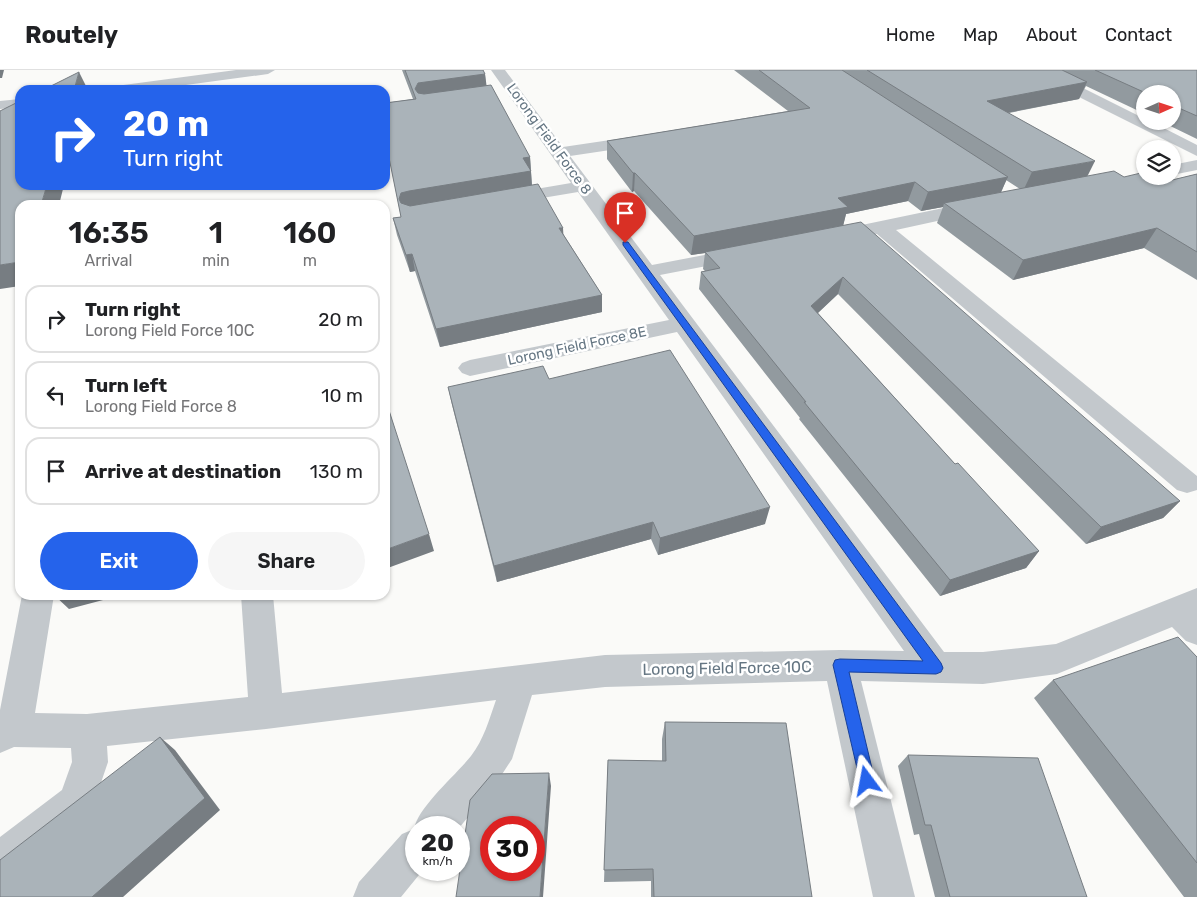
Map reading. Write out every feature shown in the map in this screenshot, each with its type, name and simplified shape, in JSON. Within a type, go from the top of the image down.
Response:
[{"type":"street","points":[[154,85],[268,70]]},
{"type":"street","name":"Lorong Field Force 8","points":[[498,70],[504,92],[559,153],[936,668]]},
{"type":"street","points":[[1043,71],[1197,151]]},
{"type":"street","points":[[0,106],[15,104]]},
{"type":"street","points":[[559,153],[656,138]]},
{"type":"street","points":[[1181,168],[1197,165]]},
{"type":"street","points":[[489,202],[583,186]]},
{"type":"street","points":[[813,240],[882,228],[992,204]]},
{"type":"street","points":[[882,228],[1187,483]]},
{"type":"street","points":[[646,272],[754,252]]},
{"type":"street","name":"Lorong Field Force 8E","points":[[470,368],[684,324]]},
{"type":"street","points":[[7,732],[37,600]]},
{"type":"street","points":[[256,600],[266,712]]},
{"type":"street","name":"Lorong Field Force 10C","points":[[7,732],[87,731],[266,712],[605,671],[840,665],[983,668],[1057,659],[1190,614]]},
{"type":"street","points":[[840,665],[894,897]]},
{"type":"street","points":[[444,816],[484,769],[499,746],[519,681]]},
{"type":"street","points":[[0,862],[77,802],[90,762],[87,731]]},
{"type":"street","points":[[374,897],[405,861]]},
{"type":"building","points":[[405,70],[483,70],[485,74],[418,83],[415,89],[418,93],[424,94],[491,85],[530,157],[523,158],[531,171],[409,191],[401,193],[399,199],[401,203],[410,206],[538,184],[563,228],[559,228],[602,295],[436,329],[412,254],[406,255],[393,218],[401,217],[390,163],[390,102],[416,99]]},
{"type":"building","points":[[759,70],[842,70],[1008,177],[928,192],[915,182],[838,198],[848,207],[694,236],[633,173],[607,141],[810,108]]},
{"type":"building","points":[[867,70],[1062,70],[1087,82],[987,101],[1095,161],[1032,172]]},
{"type":"building","points":[[1095,70],[1197,70],[1197,116],[1181,109],[1181,85],[1136,85],[1136,89]]},
{"type":"building","points":[[79,72],[75,85],[53,85]]},
{"type":"building","points":[[15,104],[15,190],[46,190],[42,200],[15,200],[15,263],[0,265],[0,111]]},
{"type":"building","points":[[1114,171],[1124,177],[1136,174],[1136,185],[1181,185],[1181,178],[1197,174],[1197,252],[1157,228],[1023,260],[944,203]]},
{"type":"building","points":[[861,222],[1180,501],[1101,527],[843,277],[811,306],[955,464],[958,463],[1039,551],[950,580],[804,402],[806,402],[701,272],[720,268],[705,252]]},
{"type":"building","points":[[670,350],[770,507],[660,538],[653,522],[494,566],[448,387],[543,366],[549,379]]},
{"type":"building","points":[[390,413],[429,534],[390,548]]},
{"type":"building","points":[[1178,637],[1197,657],[1197,863],[1053,680]]},
{"type":"building","points":[[665,722],[786,723],[812,897],[654,897],[653,869],[604,870],[608,760],[666,761]]},
{"type":"building","points":[[160,737],[205,798],[92,897],[0,897],[0,860]]},
{"type":"building","points":[[908,755],[1038,758],[1087,897],[950,897],[931,825],[925,825]]},
{"type":"building","points":[[549,773],[545,828],[545,816],[480,816],[480,881],[541,881],[540,897],[456,897],[458,881],[470,881],[470,816],[468,816],[470,800],[492,774]]},
{"type":"route","points":[[625,243],[936,668],[840,665],[867,781]]}]
